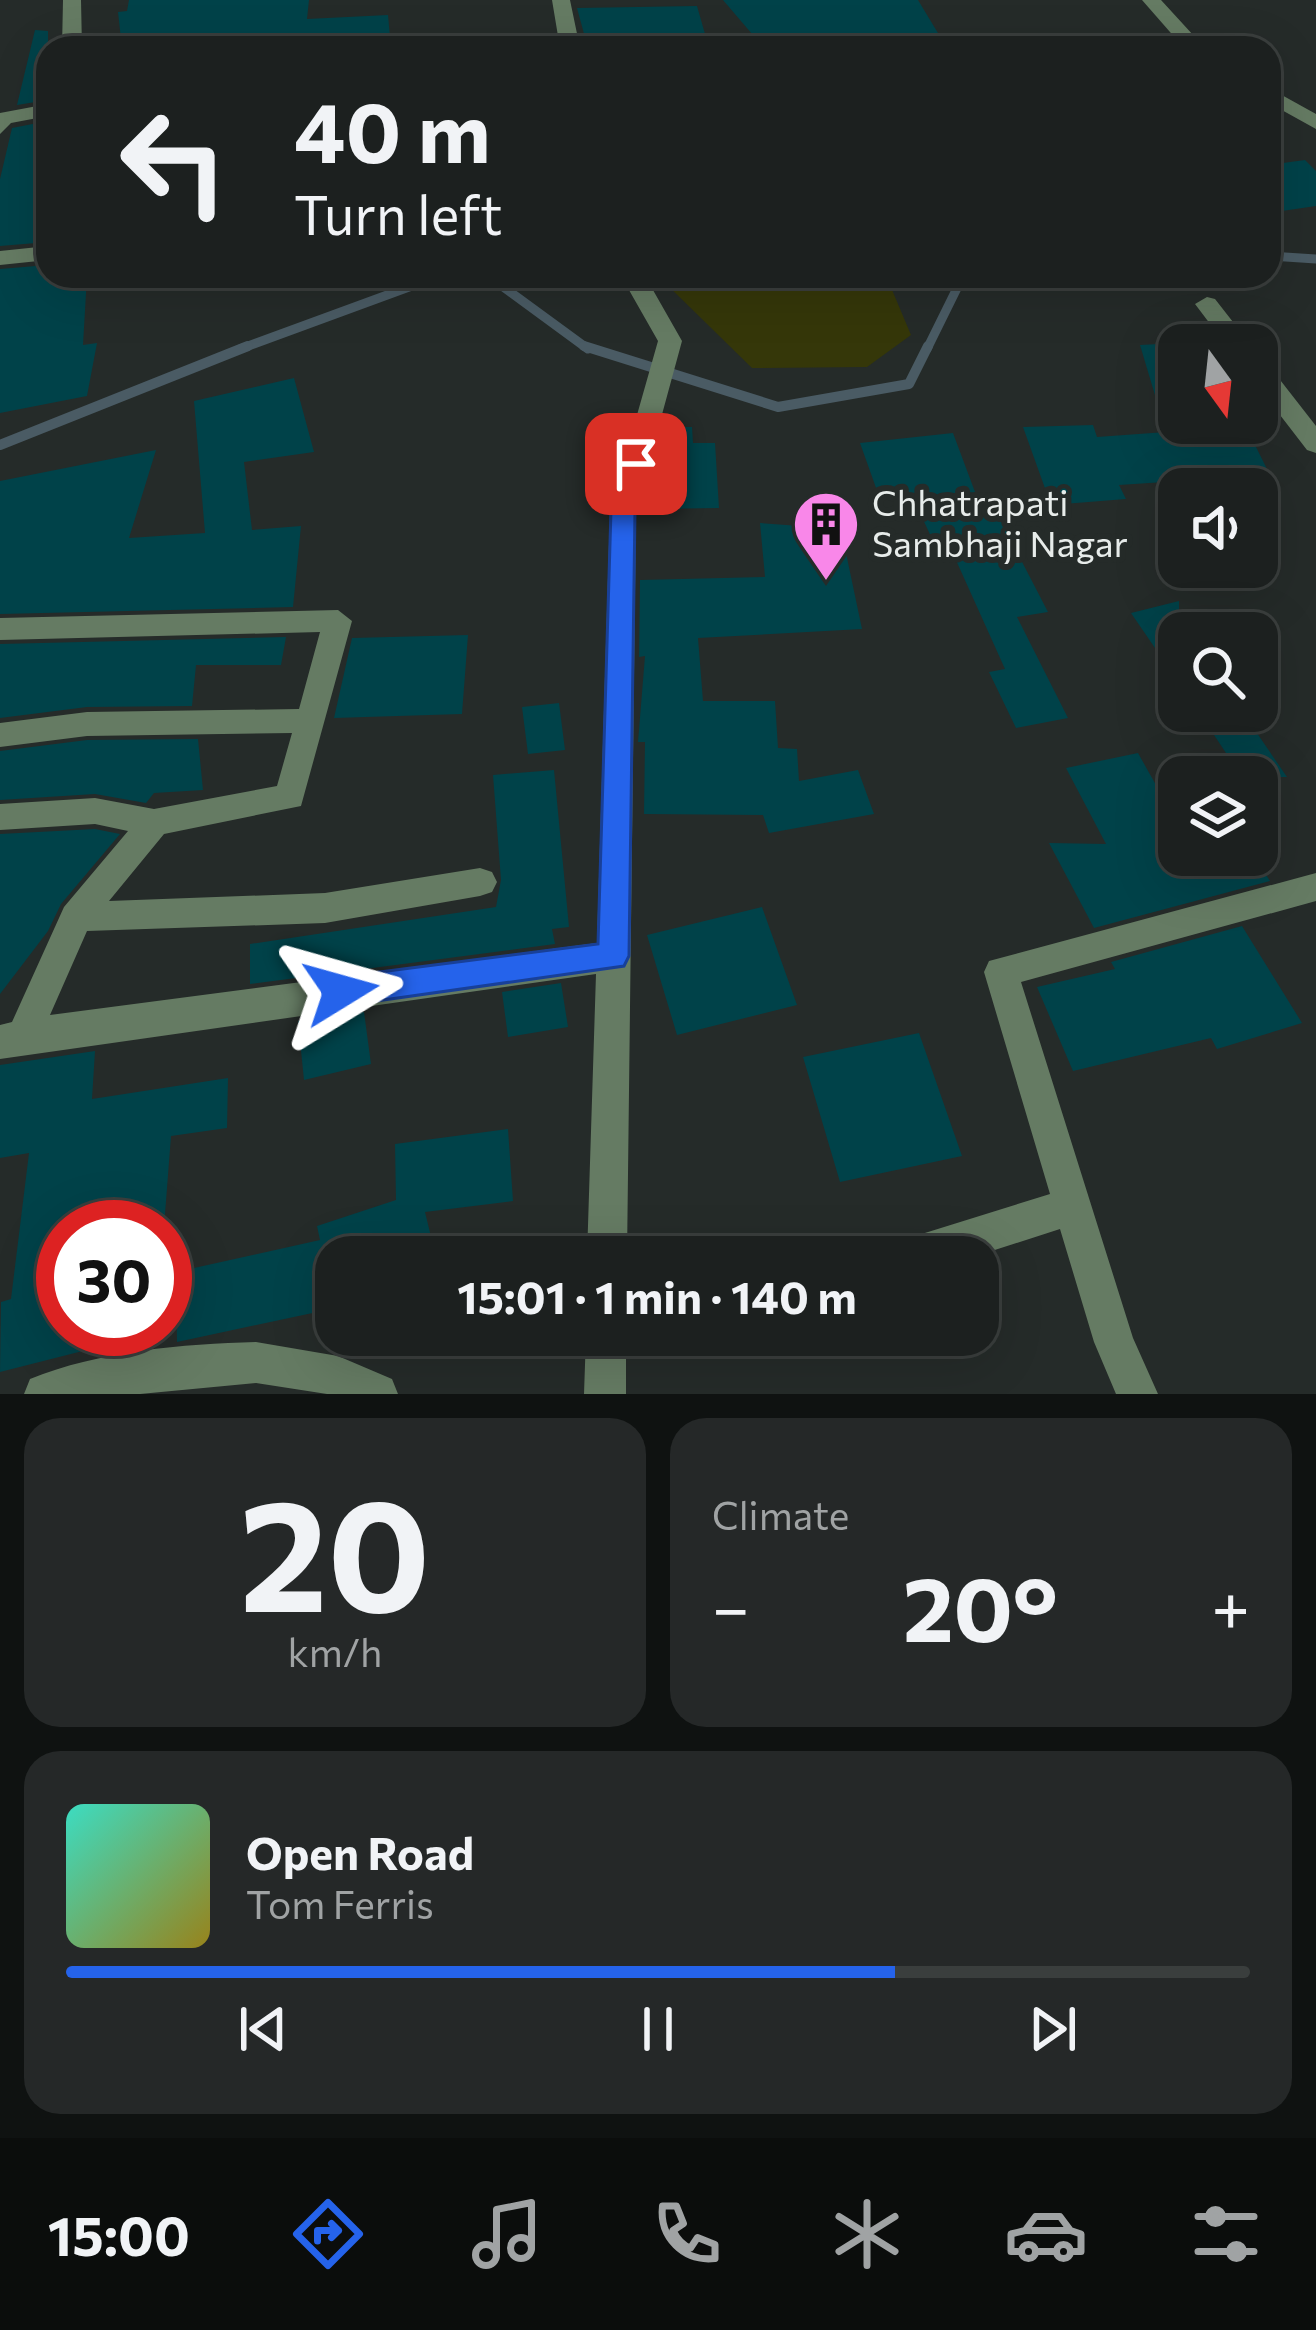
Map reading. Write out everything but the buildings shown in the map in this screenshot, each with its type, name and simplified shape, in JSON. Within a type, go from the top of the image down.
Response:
[{"type":"street","points":[[72,0],[72,36]]},
{"type":"street","points":[[561,0],[568,36]]},
{"type":"street","points":[[1151,0],[1184,36]]},
{"type":"street","points":[[1281,101],[1316,123]]},
{"type":"street","points":[[1,122],[36,113]]},
{"type":"street","points":[[0,258],[36,254]]},
{"type":"street","points":[[607,1236],[623,510],[670,341],[639,288]]},
{"type":"street","points":[[1207,304],[1223,324]]},
{"type":"street","points":[[1278,395],[1316,444]]},
{"type":"street","points":[[0,629],[338,621],[290,797],[154,821],[94,811],[0,817]]},
{"type":"street","points":[[0,735],[87,724],[313,721]]},
{"type":"street","points":[[12,1038],[76,916],[154,821]]},
{"type":"street","points":[[76,916],[325,908],[480,882]]},
{"type":"street","points":[[1137,1394],[1114,1342],[1001,972],[1316,886]]},
{"type":"street","points":[[12,1038],[613,956]]},
{"type":"street","points":[[978,1236],[1073,1206]]},
{"type":"street","points":[[604,1394],[605,1356]]},
{"type":"street","points":[[45,1394],[186,1362],[297,1366],[377,1394]]},
{"type":"shaded area","points":[[670,288],[891,288],[911,335],[867,367],[752,368]]},
{"type":"waterway","points":[[1281,257],[1316,259]]},
{"type":"waterway","points":[[246,347],[406,288]]},
{"type":"waterway","points":[[505,288],[588,349]]},
{"type":"waterway","points":[[927,349],[957,288]]},
{"type":"waterway","points":[[584,346],[778,407],[909,384],[928,346]]},
{"type":"waterway","points":[[0,445],[246,347]]},
{"type":"waterway","points":[[240,349],[246,347]]},
{"type":"place","name":"Chhatrapati Sambhaji Nagar","points":[[826,583]]},
{"type":"route","points":[[341,991],[613,956],[623,510],[636,464]]}]
